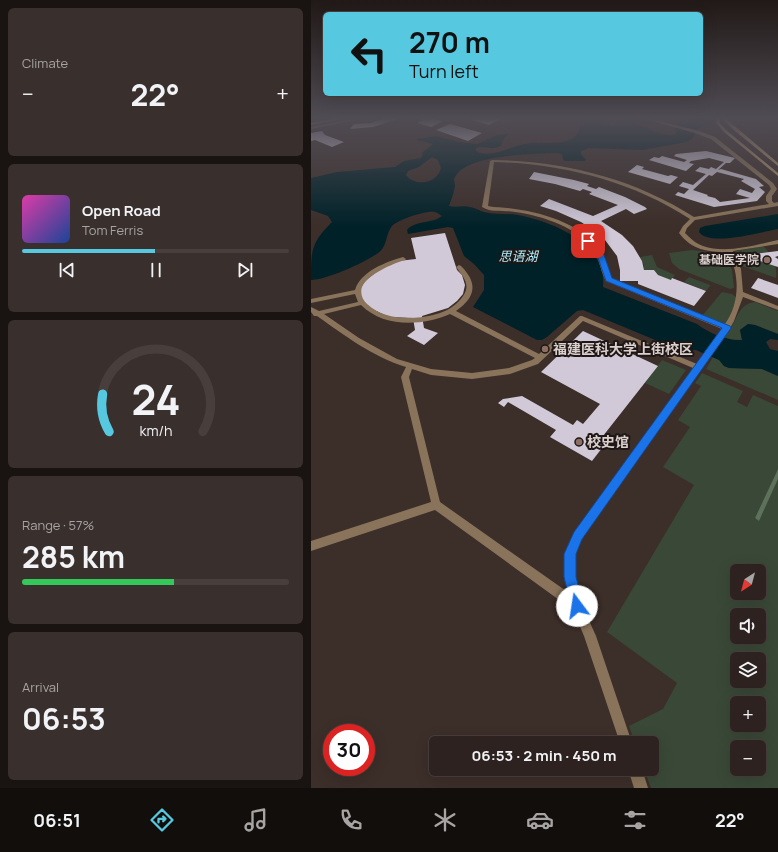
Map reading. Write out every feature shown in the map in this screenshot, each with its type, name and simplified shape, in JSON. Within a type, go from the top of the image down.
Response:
[{"type":"main road","points":[[752,154],[778,175]]},
{"type":"main road","points":[[760,154],[778,170]]},
{"type":"main road","points":[[764,154],[778,165]]},
{"type":"street","points":[[733,154],[771,184],[774,189],[769,196],[769,201],[776,205]]},
{"type":"street","points":[[693,219],[673,206],[647,194],[587,173],[527,162],[492,161],[485,207],[522,212],[566,226],[579,232],[596,249],[604,263],[608,280],[725,330]]},
{"type":"street","points":[[776,205],[693,219],[685,227],[682,233],[685,238],[696,245],[708,249],[730,251],[778,242]]},
{"type":"street","points":[[624,736],[590,636],[577,606],[570,577],[570,554],[578,536],[697,367],[725,330],[739,302],[739,274],[734,257],[730,251]]},
{"type":"street","points":[[403,259],[388,263],[369,275],[361,283],[357,294],[362,302],[375,313],[394,319],[428,318],[443,315],[451,311],[464,301],[470,288],[468,278],[459,267]]},
{"type":"street","points":[[311,302],[358,291]]},
{"type":"street","points":[[739,294],[778,308]]},
{"type":"street","points":[[313,311],[362,302]]},
{"type":"street","points":[[313,311],[356,340],[394,361],[431,372],[472,376],[510,371],[535,362],[582,318],[697,367]]},
{"type":"street","points":[[451,311],[540,357]]},
{"type":"street","points":[[410,366],[405,378],[436,505],[577,606]]},
{"type":"street","points":[[311,546],[436,505]]},
{"type":"street","points":[[637,776],[641,788]]},
{"type":"green space","points":[[763,246],[769,252],[773,260],[776,269],[776,278],[739,265],[732,252]]},
{"type":"green space","points":[[692,250],[717,253],[726,257],[732,270],[734,288],[730,289],[679,269],[672,263],[669,253]]},
{"type":"green space","points":[[652,255],[657,267],[675,275],[671,280],[658,275],[654,270],[644,270],[644,265],[640,257]]},
{"type":"green space","points":[[689,277],[710,286],[706,291],[684,282]]},
{"type":"green space","points":[[722,292],[732,294],[737,298],[726,326],[702,316]]},
{"type":"green space","points":[[755,302],[778,311],[778,334],[755,325],[748,324],[740,330],[742,340],[735,341],[724,337],[743,307]]},
{"type":"green space","points":[[713,357],[720,360],[724,366],[729,368],[762,369],[778,376],[778,400],[706,369]]},
{"type":"green space","points":[[662,360],[686,370],[669,394],[645,383]]},
{"type":"green space","points":[[702,373],[743,391],[737,402],[747,407],[753,395],[778,406],[778,469],[755,518],[759,520],[778,479],[778,788],[651,788],[647,776],[659,776],[659,736],[633,736],[629,726],[663,709],[677,683],[607,632],[694,485],[663,467],[690,427],[678,420],[701,386],[695,383]]},
{"type":"green space","points":[[778,469],[778,479],[759,521],[755,518]]},
{"type":"water","name":"思语湖","points":[[423,154],[541,154],[501,157],[473,164],[462,169],[454,179],[455,189],[449,206],[467,206],[482,212],[518,215],[547,223],[562,230],[587,247],[596,259],[602,272],[603,287],[697,324],[718,336],[742,340],[740,330],[748,324],[755,325],[778,334],[778,340],[770,339],[766,342],[770,349],[778,351],[778,376],[762,369],[729,368],[724,366],[719,360],[696,350],[684,351],[677,349],[583,310],[577,311],[547,337],[542,340],[537,340],[473,307],[484,290],[484,275],[464,256],[453,228],[448,227],[408,234],[407,230],[410,227],[442,216],[435,212],[419,214],[406,218],[392,226],[381,250],[365,261],[346,270],[326,277],[311,280],[311,261],[316,242],[332,222],[328,216],[311,210],[311,178],[337,172],[395,167],[404,161],[421,158]],"holes":[[[432,157],[438,160],[441,168],[435,178],[425,182],[415,181],[406,175],[408,171],[419,167]]]},
{"type":"water","name":"思语湖","points":[[561,154],[581,154],[586,160],[565,161]]},
{"type":"water","points":[[778,214],[778,229],[724,238],[713,238],[705,236],[699,232],[700,228],[705,226]]},
{"type":"building","points":[[678,154],[717,154],[735,158],[730,163],[726,163],[718,170],[721,169],[756,179],[764,186],[759,187],[765,192],[757,201],[714,207],[675,195],[678,192],[684,194],[689,189],[679,186],[683,182],[693,185],[706,174],[695,171],[700,167],[709,169],[711,167],[716,169],[724,162],[709,158],[691,161],[689,163],[694,164],[686,171],[649,160],[654,157],[659,158],[662,156],[684,162],[687,160],[674,156]],"holes":[[[717,172],[744,179],[741,181],[755,189],[752,193],[740,189],[736,194],[750,198],[720,202],[715,198],[693,190],[709,175],[712,176]]]},
{"type":"building","points":[[637,165],[644,167],[642,169],[678,177],[670,184],[628,172]]},
{"type":"building","points":[[534,172],[589,184],[587,186],[596,189],[599,187],[645,207],[647,209],[634,214],[626,209],[601,221],[622,235],[633,246],[642,261],[644,270],[654,270],[658,275],[671,280],[672,278],[706,291],[694,306],[638,284],[638,281],[620,281],[620,270],[617,256],[602,236],[581,222],[540,206],[549,199],[593,216],[618,205],[589,194],[592,192],[583,189],[580,191],[529,179]]},
{"type":"building","points":[[445,233],[457,270],[462,275],[465,285],[463,294],[448,308],[422,316],[424,328],[438,333],[424,345],[407,336],[415,330],[413,318],[389,317],[372,309],[362,300],[359,291],[365,281],[379,270],[398,261],[416,259],[411,238]]},
{"type":"building","points":[[778,251],[778,256],[775,257],[778,259],[778,267],[751,258],[754,254]]},
{"type":"building","points":[[758,278],[778,285],[778,298],[751,288]]},
{"type":"building","points":[[583,331],[658,366],[603,436],[609,439],[592,461],[550,437],[556,430],[508,402],[504,407],[498,403],[503,399],[522,396],[573,425],[577,420],[583,424],[600,404],[541,372]]},
{"type":"place","name":"基础医学院","points":[[767,260]]},
{"type":"place","name":"福建医科大学上街校区","points":[[545,349]]},
{"type":"place","name":"校史馆","points":[[579,442]]},
{"type":"route","points":[[577,606],[570,577],[570,554],[578,536],[697,367],[727,328],[608,280],[601,255],[588,241]]}]
